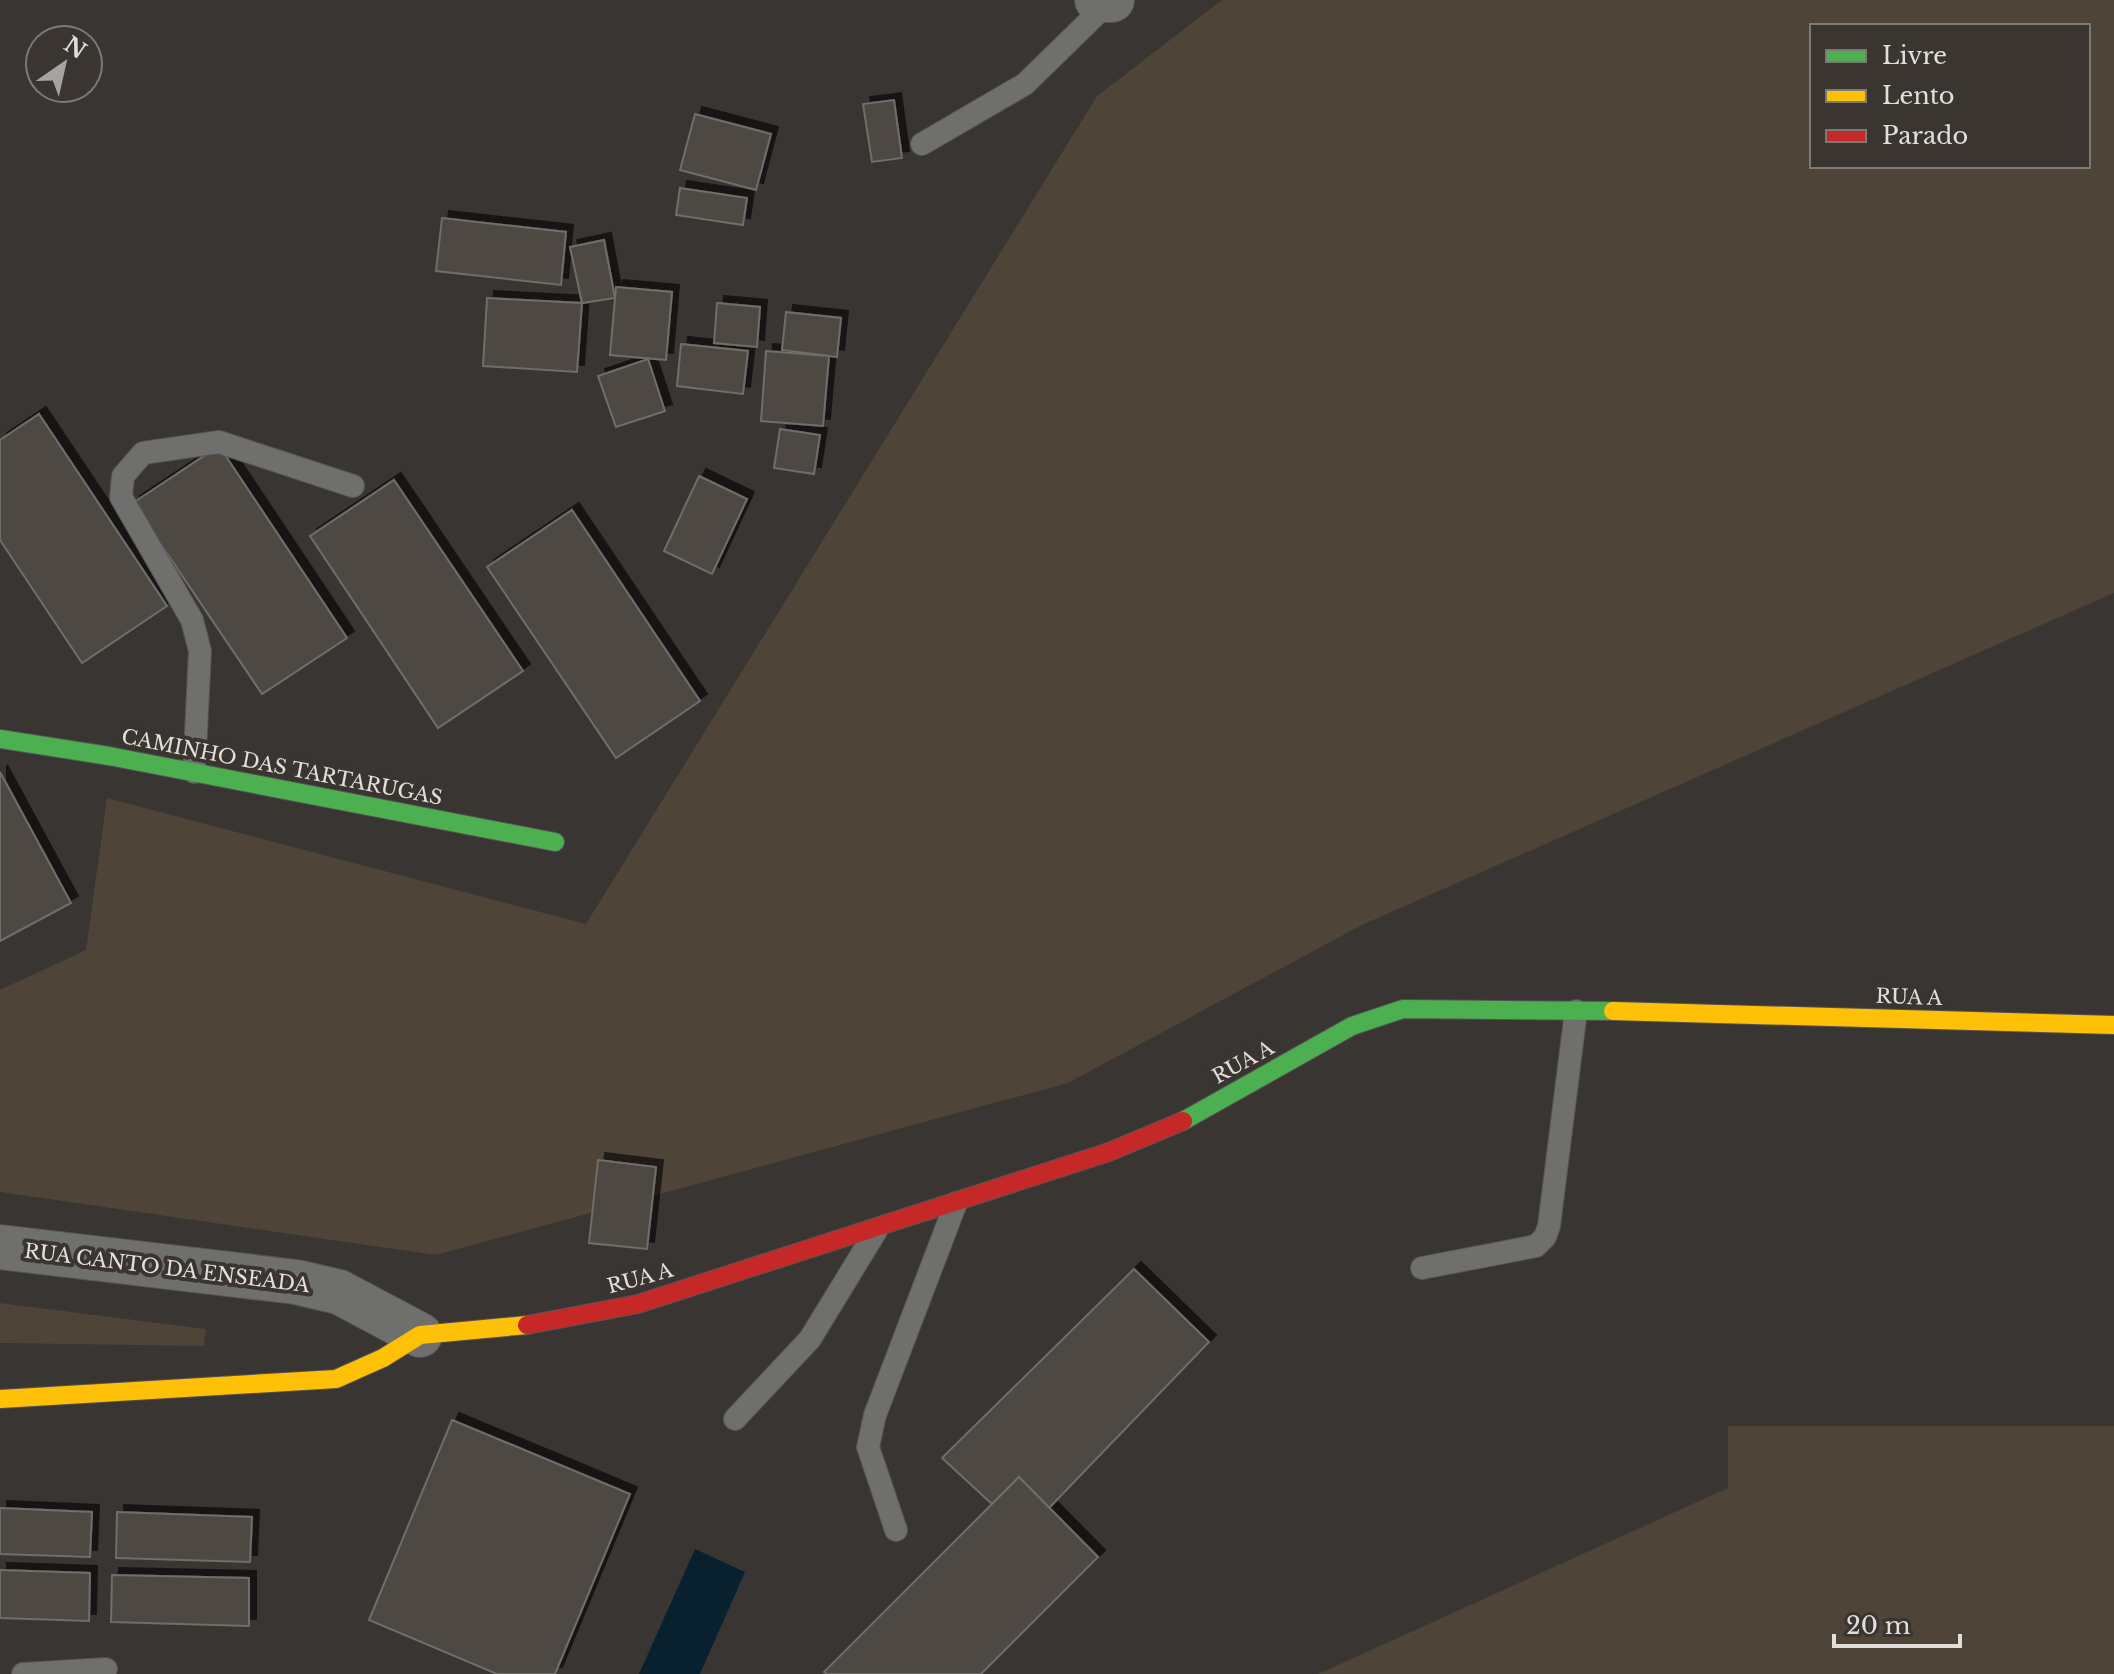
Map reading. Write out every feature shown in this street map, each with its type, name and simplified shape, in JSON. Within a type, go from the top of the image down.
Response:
[{"type":"street","name":"CAMINHO DAS TARTARUGAS","points":[[0,739],[194,772],[555,842]]},
{"type":"street","name":"RUA A","points":[[420,1335],[532,1325],[638,1304],[1109,1152],[1177,1124],[1352,1026],[1403,1009],[2114,1025]]},
{"type":"street","name":"RUA CANTO DA ENSEADA","points":[[0,1247],[296,1282],[339,1292],[420,1335]]},
{"type":"street","points":[[0,1399],[336,1379],[383,1358],[420,1335]]},
{"type":"lane","points":[[922,144],[1025,84],[1106,1]]},
{"type":"lane","points":[[194,772],[200,651],[192,620],[121,497],[123,476],[143,453],[219,442],[353,486]]},
{"type":"lane","points":[[1422,1268],[1536,1246],[1545,1237],[1549,1226],[1576,1011]]},
{"type":"lane","points":[[896,1530],[868,1447],[875,1415],[957,1201]]},
{"type":"lane","points":[[735,1419],[810,1339],[879,1226]]},
{"type":"lane","points":[[23,1674],[106,1669]]},
{"type":"shaded area","points":[[1222,0],[2114,0],[2114,593],[1362,925],[1068,1083],[436,1255],[0,1192],[0,990],[86,950],[107,798],[586,924],[1097,96]]},
{"type":"shaded area","points":[[0,1303],[206,1329],[204,1346],[0,1343]]},
{"type":"shaded area","points":[[1728,1426],[2114,1426],[2114,1674],[1318,1674],[1728,1488]]},
{"type":"water","points":[[695,1549],[745,1572],[700,1674],[639,1674]]},
{"type":"building","points":[[894,100],[902,158],[872,162],[863,104]]},
{"type":"building","points":[[695,114],[771,134],[756,190],[680,170]]},
{"type":"building","points":[[680,188],[747,198],[743,225],[676,215]]},
{"type":"building","points":[[442,218],[566,232],[561,285],[436,271]]},
{"type":"building","points":[[604,240],[615,298],[582,303],[570,247]]},
{"type":"building","points":[[616,287],[672,292],[666,360],[610,355]]},
{"type":"building","points":[[487,298],[582,303],[577,372],[483,366]]},
{"type":"building","points":[[717,303],[760,307],[757,347],[714,343]]},
{"type":"building","points":[[786,312],[841,318],[837,357],[782,350]]},
{"type":"building","points":[[681,344],[748,351],[743,394],[677,386]]},
{"type":"building","points":[[766,351],[829,356],[823,426],[761,421]]},
{"type":"building","points":[[648,359],[665,411],[616,427],[598,376]]},
{"type":"building","points":[[39,414],[167,606],[82,663],[0,540],[0,440]]},
{"type":"building","points":[[780,429],[820,435],[814,474],[774,468]]},
{"type":"building","points":[[219,446],[347,638],[262,694],[133,503]]},
{"type":"building","points":[[699,476],[747,499],[712,574],[664,551]]},
{"type":"building","points":[[394,480],[523,671],[438,728],[310,536]]},
{"type":"building","points":[[572,510],[700,701],[616,758],[487,567]]},
{"type":"building","points":[[0,772],[71,903],[0,941]]},
{"type":"building","points":[[598,1160],[656,1167],[647,1249],[589,1243]]},
{"type":"building","points":[[1134,1269],[1209,1342],[1049,1508],[1019,1477],[992,1504],[942,1458]]},
{"type":"building","points":[[452,1420],[630,1494],[555,1674],[497,1674],[369,1620]]},
{"type":"building","points":[[1019,1477],[1098,1557],[981,1674],[824,1672]]},
{"type":"building","points":[[0,1508],[92,1512],[90,1557],[0,1554]]},
{"type":"building","points":[[117,1512],[252,1517],[250,1562],[116,1558]]},
{"type":"building","points":[[0,1570],[90,1573],[89,1621],[0,1618]]},
{"type":"building","points":[[112,1575],[249,1578],[249,1626],[111,1622]]},
{"type":"traffic: fast","points":[[0,739],[109,756],[555,842]]},
{"type":"traffic: fast","points":[[1183,1121],[1352,1026],[1403,1009],[1613,1011]]},
{"type":"traffic: slow","points":[[1613,1011],[2114,1025]]},
{"type":"traffic: slow","points":[[0,1399],[336,1379],[383,1358],[420,1335],[527,1325]]},
{"type":"traffic: jam","points":[[527,1325],[638,1304],[1109,1152],[1183,1121]]}]
